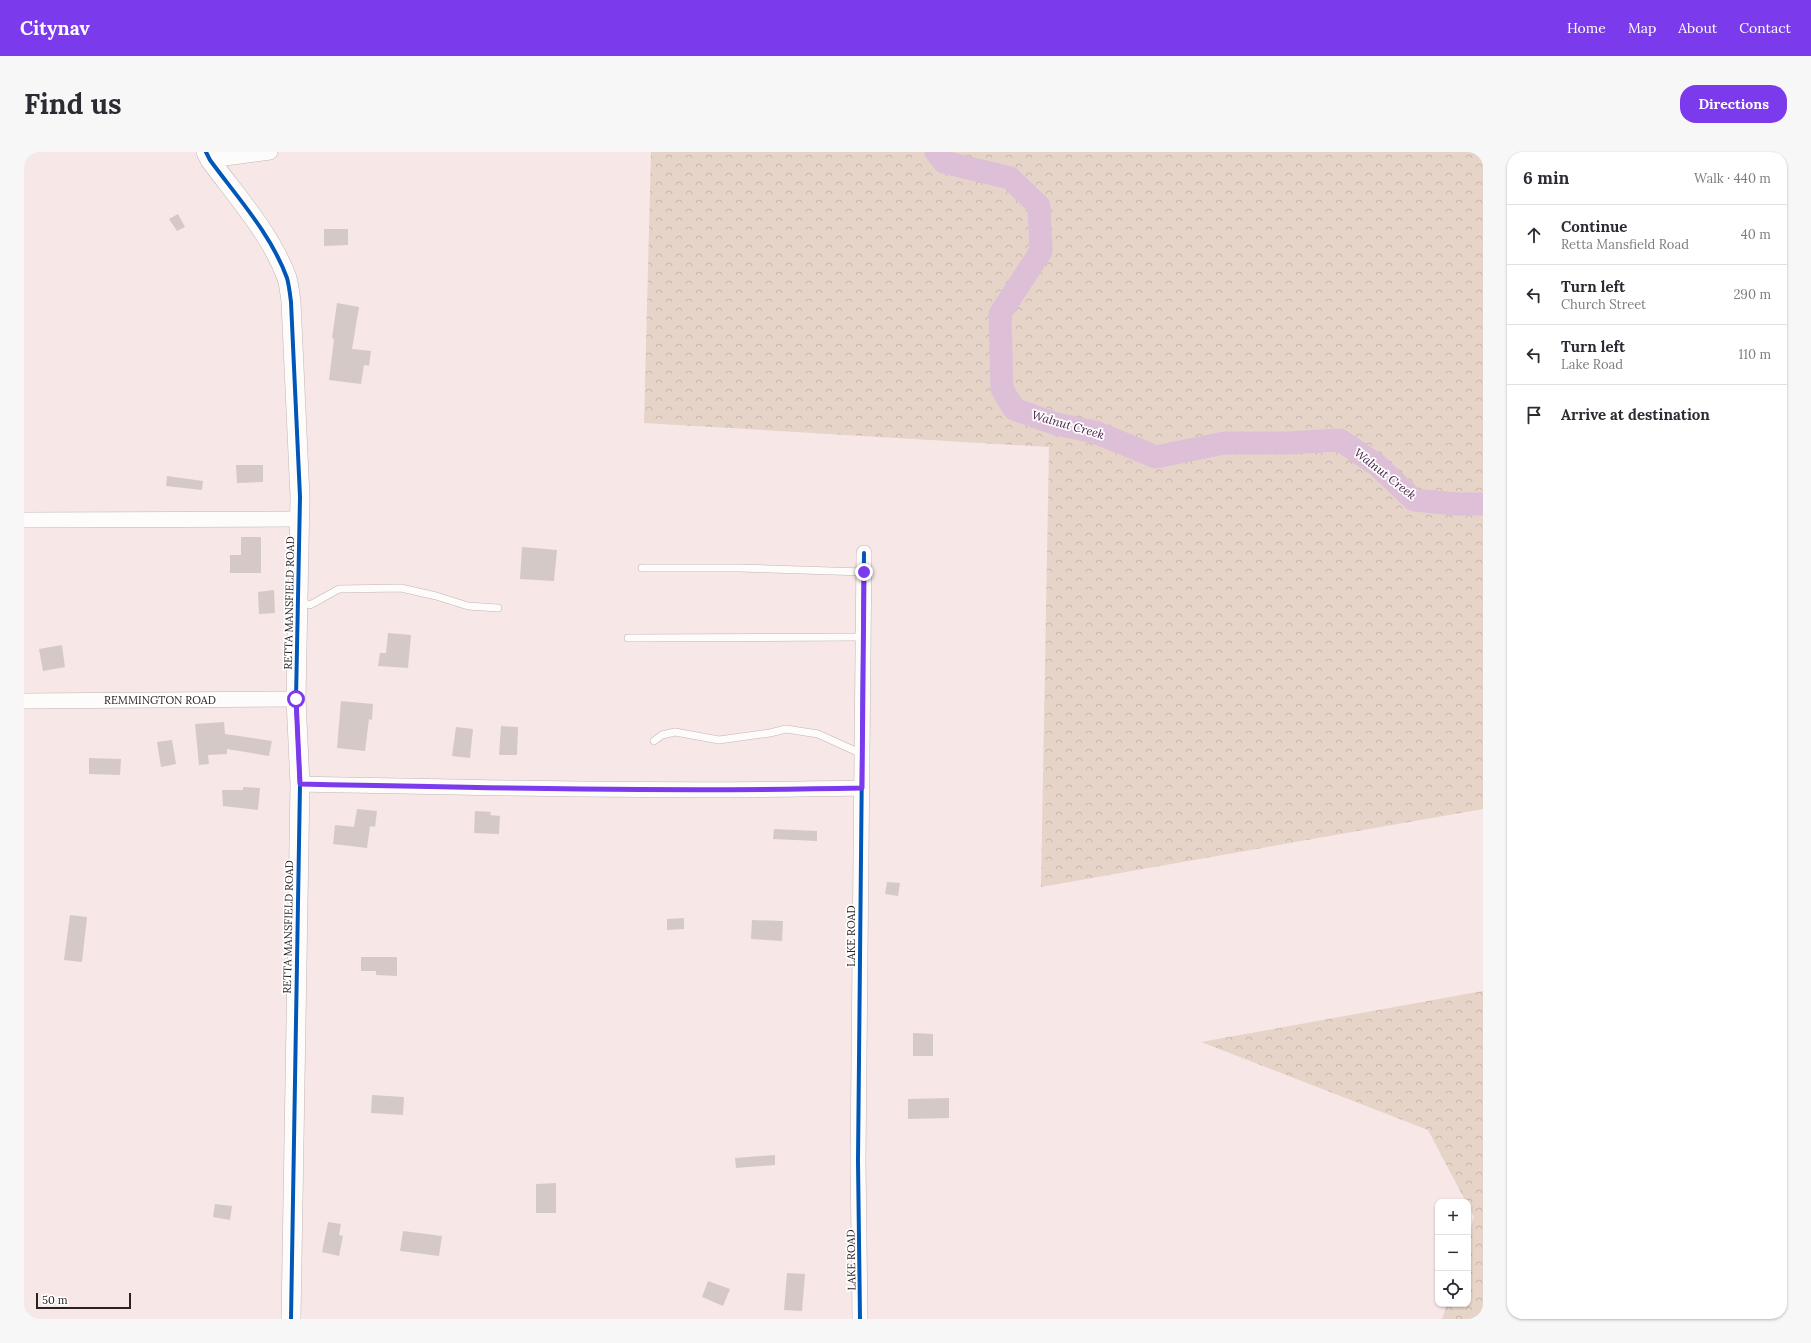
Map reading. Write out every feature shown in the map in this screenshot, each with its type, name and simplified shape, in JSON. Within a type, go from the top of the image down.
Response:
[{"type":"street","points":[[208,156],[270,152]]},
{"type":"street","name":"RETTA MANSFIELD ROAD","points":[[208,156],[265,234],[279,259],[287,279],[291,302],[300,497],[296,699],[300,784],[291,1319]]},
{"type":"street","points":[[24,520],[299,519]]},
{"type":"street","name":"LAKE ROAD","points":[[860,1319],[858,1161],[864,552]]},
{"type":"street","name":"REMMINGTON ROAD","points":[[24,701],[296,699]]},
{"type":"street","points":[[300,784],[542,789],[776,790],[862,788]]},
{"type":"lane","points":[[642,568],[739,568],[864,572]]},
{"type":"lane","points":[[298,601],[310,605],[338,589],[401,588],[436,596],[468,606],[498,608]]},
{"type":"lane","points":[[628,638],[863,637]]},
{"type":"lane","points":[[654,741],[662,735],[675,732],[719,740],[770,733],[786,729],[818,734],[862,754]]},
{"type":"green space","points":[[651,152],[1483,152],[1483,809],[1041,887],[1049,447],[644,423]]},
{"type":"green space","points":[[1483,991],[1483,1319],[1442,1319],[1446,1307],[1471,1307],[1471,1227],[1474,1217],[1471,1211],[1471,1199],[1464,1199],[1428,1130],[1201,1042]]},
{"type":"building","points":[[178,214],[185,227],[177,231],[169,219]]},
{"type":"building","points":[[324,229],[348,229],[348,245],[324,246]]},
{"type":"building","points":[[337,303],[359,307],[352,349],[371,351],[369,366],[364,365],[361,384],[329,380],[334,339],[332,338]]},
{"type":"building","points":[[236,465],[263,465],[263,482],[237,483]]},
{"type":"building","points":[[167,476],[203,481],[202,490],[166,486]]},
{"type":"building","points":[[241,537],[261,537],[261,573],[230,573],[230,555],[241,555]]},
{"type":"building","points":[[522,547],[557,550],[554,581],[520,579]]},
{"type":"building","points":[[274,590],[275,613],[259,614],[258,592]]},
{"type":"building","points":[[388,633],[411,635],[408,668],[378,666],[380,653],[386,653]]},
{"type":"building","points":[[62,645],[65,667],[43,671],[39,649]]},
{"type":"building","points":[[341,701],[373,704],[372,720],[369,719],[365,751],[337,748]]},
{"type":"building","points":[[224,722],[225,734],[272,741],[269,756],[227,749],[227,754],[208,755],[209,764],[199,765],[195,724]]},
{"type":"building","points":[[501,726],[518,727],[517,755],[499,755]]},
{"type":"building","points":[[456,727],[473,729],[470,758],[452,756]]},
{"type":"building","points":[[172,740],[176,764],[161,767],[157,742]]},
{"type":"building","points":[[89,758],[121,759],[120,775],[89,774]]},
{"type":"building","points":[[243,787],[260,788],[258,810],[223,806],[222,790],[243,790]]},
{"type":"building","points":[[357,809],[377,811],[375,827],[370,826],[367,848],[333,844],[335,825],[354,827]]},
{"type":"building","points":[[475,811],[491,812],[490,815],[500,816],[499,834],[474,833]]},
{"type":"building","points":[[774,829],[817,831],[817,841],[773,839]]},
{"type":"building","points":[[887,882],[900,883],[898,896],[885,894]]},
{"type":"building","points":[[70,915],[87,917],[82,962],[64,960]]},
{"type":"building","points":[[684,918],[684,929],[667,930],[667,919]]},
{"type":"building","points":[[752,920],[783,921],[782,941],[751,939]]},
{"type":"building","points":[[361,957],[397,957],[397,976],[376,975],[376,971],[361,971]]},
{"type":"building","points":[[913,1033],[933,1034],[933,1056],[913,1056]]},
{"type":"building","points":[[372,1095],[404,1097],[403,1115],[371,1113]]},
{"type":"building","points":[[949,1098],[949,1118],[908,1119],[908,1099]]},
{"type":"building","points":[[775,1155],[775,1165],[736,1168],[735,1158]]},
{"type":"building","points":[[556,1183],[556,1213],[536,1213],[536,1184]]},
{"type":"building","points":[[215,1204],[232,1206],[230,1220],[213,1217]]},
{"type":"building","points":[[328,1222],[341,1224],[339,1235],[343,1236],[339,1256],[322,1252]]},
{"type":"building","points":[[403,1231],[442,1236],[439,1256],[400,1251]]},
{"type":"building","points":[[787,1273],[805,1274],[802,1311],[784,1310]]},
{"type":"building","points":[[708,1281],[730,1289],[723,1306],[702,1297]]},
{"type":"waterway","name":"Walnut Creek","points":[[936,152],[944,162],[1010,178],[1039,206],[1041,251],[1000,314],[1002,389],[1014,409],[1056,424],[1095,432],[1156,457],[1224,443],[1287,443],[1340,440],[1377,465],[1414,500],[1455,504],[1483,504]]},
{"type":"cycle path","points":[[206,152],[210,160],[253,216],[272,246],[287,278],[291,302],[300,497],[296,699],[300,784],[291,1319]]},
{"type":"cycle path","points":[[860,1319],[858,1161],[864,553]]},
{"type":"route","points":[[296,699],[300,784],[542,789],[776,790],[862,788],[864,572]]}]
